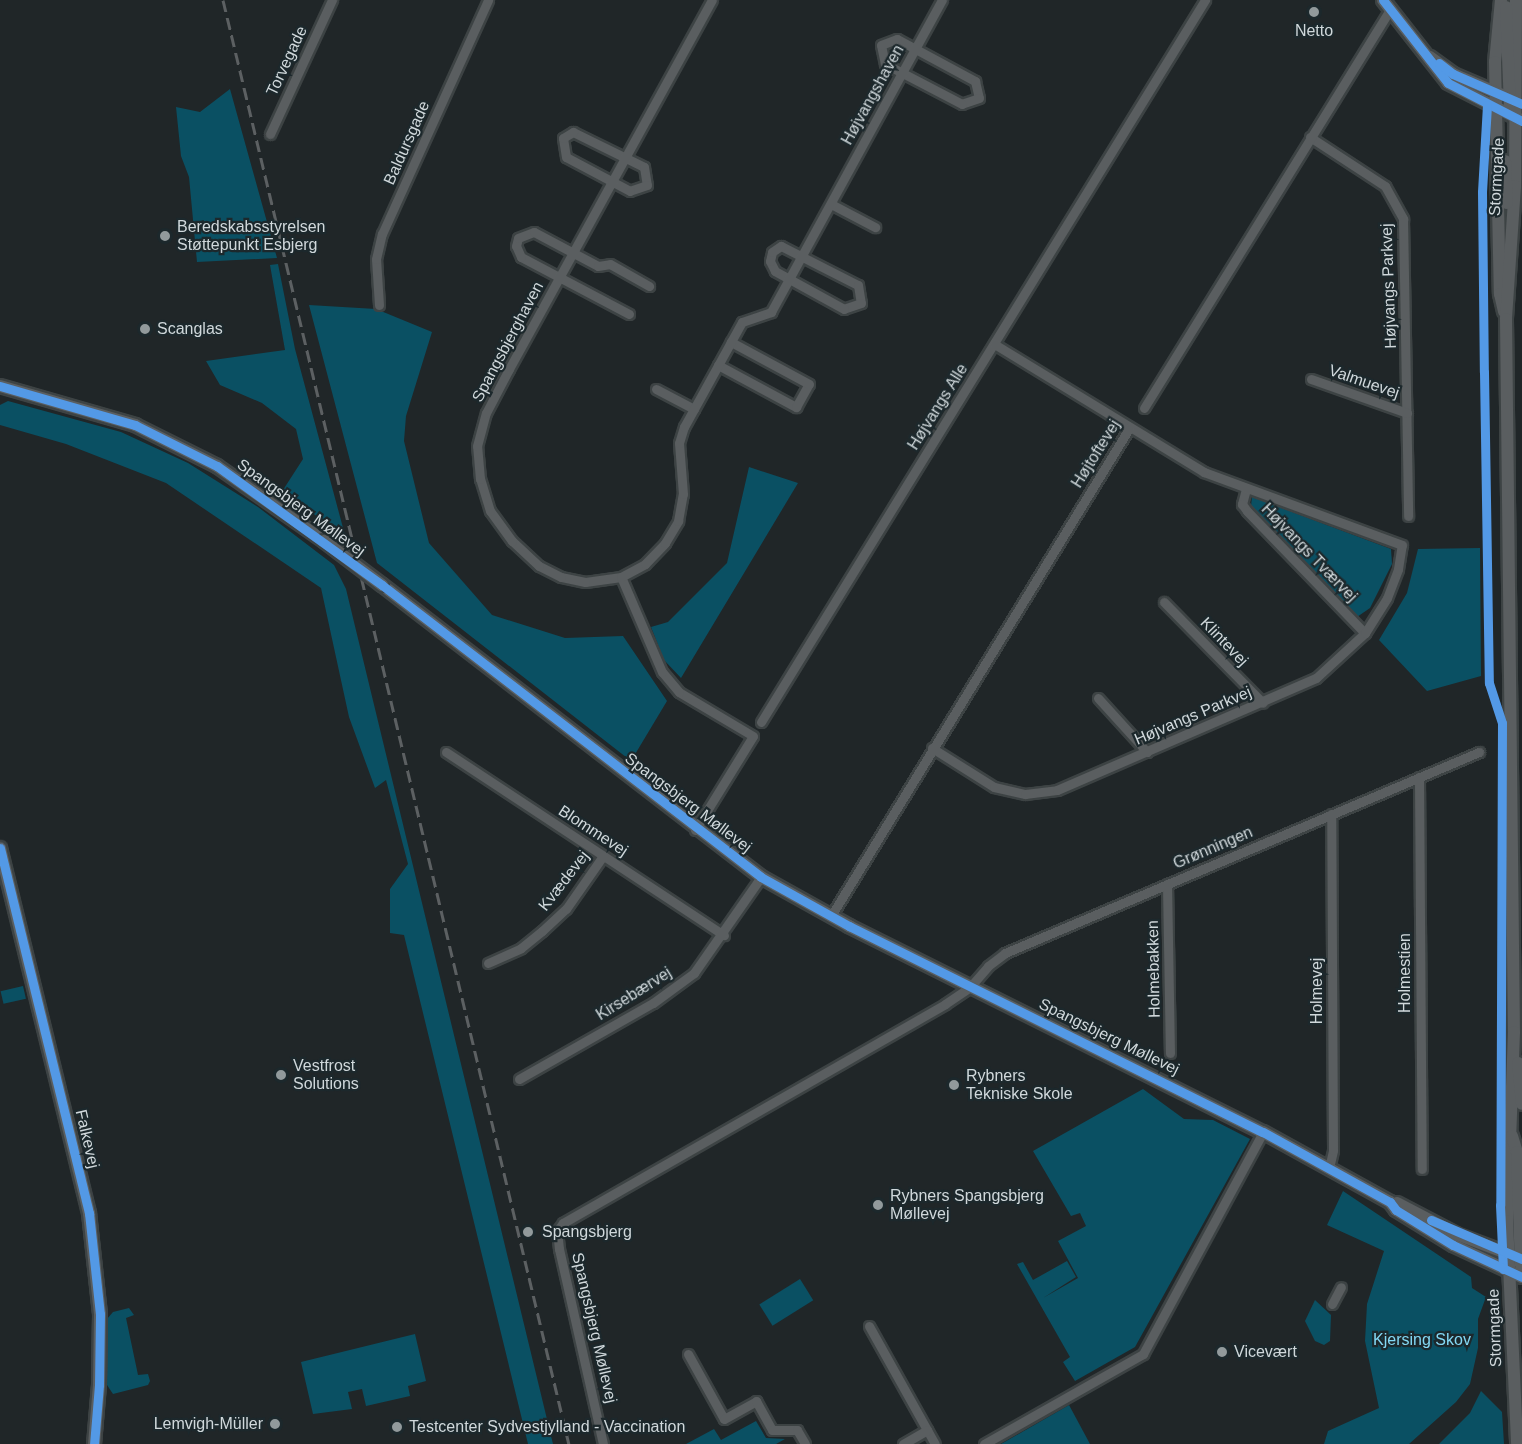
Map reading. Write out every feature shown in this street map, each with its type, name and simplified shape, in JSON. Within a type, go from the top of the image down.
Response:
[{"type":"street","name":"Torvegade","points":[[270,134],[332,0]]},
{"type":"street","name":"Baldursgade","points":[[379,304],[376,259],[382,234],[488,0]]},
{"type":"street","name":"Spangsbjerghaven","points":[[621,577],[585,582],[561,577],[539,566],[512,541],[490,511],[480,479],[477,446],[486,413],[712,0]]},
{"type":"street","name":"Højvangshaven","points":[[621,577],[645,564],[665,543],[678,521],[683,494],[679,443],[694,409],[742,322],[771,312],[942,0]]},
{"type":"street","name":"Højvangs Alle","points":[[761,722],[1206,0]]},
{"type":"street","points":[[1426,55],[1453,74],[1515,101],[1503,0]]},
{"type":"street","name":"Stormgade","points":[[1503,0],[1496,93],[1500,111],[1500,294],[1506,319]]},
{"type":"street","name":"Stormgade","points":[[1516,0],[1515,101],[1519,119],[1506,319],[1514,1032],[1510,1132],[1517,1152],[1517,1444]]},
{"type":"street","points":[[1144,408],[1310,137],[1387,4],[1448,83],[1519,119]]},
{"type":"street","points":[[897,39],[915,48],[975,81],[979,98],[962,105],[902,73],[885,64],[881,45],[897,39]]},
{"type":"street","points":[[1500,111],[1506,221],[1510,234]]},
{"type":"street","points":[[579,132],[625,158],[644,167],[647,185],[630,191],[566,157],[561,146],[563,138],[579,132]]},
{"type":"street","name":"Højvangs Parkvej","points":[[1310,137],[1385,186],[1403,219],[1408,516]]},
{"type":"street","points":[[831,204],[874,227]]},
{"type":"street","name":"Spangsbjerghaven","points":[[629,314],[521,257],[516,246],[518,238],[534,232],[598,266],[610,264],[649,286]]},
{"type":"street","points":[[781,246],[858,285],[861,303],[844,309],[789,279],[771,266],[772,252],[781,246]]},
{"type":"street","points":[[718,365],[796,407],[808,384],[731,342]]},
{"type":"street","name":"Højvangs Tværvej","points":[[994,344],[1204,472],[1402,545]]},
{"type":"street","name":"Valmuevej","points":[[1311,379],[1407,413]]},
{"type":"street","name":"Spangsbjerg Møllevej","points":[[0,386],[135,425],[217,466],[324,541],[695,830],[761,877],[831,916],[970,987],[1101,1048],[1263,1132],[1390,1202],[1399,1203],[1518,1266]]},
{"type":"street","points":[[656,389],[694,409]]},
{"type":"street","name":"Højtoftevej","points":[[831,916],[1130,427]]},
{"type":"street","name":"Højvangs Tværvej","points":[[1246,489],[1242,504],[1247,511],[1365,633]]},
{"type":"street","name":"Højvangs Parkvej","points":[[932,748],[994,788],[1025,794],[1057,790],[1263,703],[1316,678],[1365,633],[1387,598],[1402,545]]},
{"type":"street","points":[[621,577],[662,672],[679,692],[753,736],[695,830]]},
{"type":"street","name":"Klintevej","points":[[1164,602],[1263,703]]},
{"type":"street","points":[[1098,698],[1147,752]]},
{"type":"street","name":"Blommevej","points":[[446,752],[724,936]]},
{"type":"street","name":"Grønningen","points":[[970,987],[988,966],[1005,953],[1479,752]]},
{"type":"street","name":"Holmestien","points":[[1419,777],[1422,1169]]},
{"type":"street","name":"Holmevej","points":[[1329,1168],[1334,1150],[1331,814]]},
{"type":"street","name":"Falkevej","points":[[0,848],[89,1213],[100,1314],[99,1393],[94,1444]]},
{"type":"street","name":"Kvædevej","points":[[488,963],[521,948],[566,909],[603,856]]},
{"type":"street","name":"Kirsebærvej","points":[[519,1079],[653,1003],[694,973],[724,936],[761,877]]},
{"type":"street","name":"Holmebakken","points":[[1167,884],[1170,1053]]},
{"type":"street","name":"Spangsbjerg Møllevej","points":[[603,1444],[559,1249],[557,1231],[563,1224],[970,987]]},
{"type":"street","name":"Stormgade","points":[[1514,1032],[1522,1104]]},
{"type":"street","points":[[984,1444],[1143,1354],[1263,1132]]},
{"type":"street","points":[[1518,1266],[1522,1405]]},
{"type":"street","points":[[1332,1304],[1341,1287]]},
{"type":"street","points":[[869,1326],[935,1444]]},
{"type":"street","points":[[688,1354],[724,1419],[756,1401],[772,1430],[797,1430],[805,1444]]},
{"type":"street","points":[[903,1444],[927,1430]]},
{"type":"green space","points":[[230,89],[277,258],[197,262],[189,177],[181,156],[176,107],[200,112]]},
{"type":"green space","points":[[278,264],[295,349],[346,539],[283,490],[303,459],[296,429],[262,403],[220,385],[206,361],[285,350],[270,265]]},
{"type":"green space","points":[[309,305],[376,309],[432,332],[406,416],[404,441],[429,543],[492,615],[565,638],[623,636],[667,701],[631,761],[377,563]]},
{"type":"green space","points":[[8,401],[121,432],[188,463],[258,507],[334,565],[346,589],[553,1444],[528,1444],[404,935],[390,933],[390,889],[408,864],[386,780],[375,788],[349,717],[321,588],[166,483],[66,444],[0,425],[0,405]]},
{"type":"green space","points":[[749,467],[798,483],[681,678],[664,660],[651,627],[668,622],[727,563]]},
{"type":"green space","points":[[1252,497],[1391,549],[1392,564],[1370,608],[1357,617],[1251,506]]},
{"type":"green space","points":[[1480,548],[1481,676],[1427,691],[1379,640],[1407,593],[1418,549]]},
{"type":"green space","points":[[23,986],[26,999],[4,1004],[1,991]]},
{"type":"green space","points":[[1143,1089],[1184,1119],[1213,1120],[1250,1139],[1135,1347],[1075,1381],[1063,1362],[1070,1357],[1017,1264],[1023,1262],[1033,1280],[1067,1261],[1076,1277],[1043,1298],[1078,1278],[1058,1241],[1086,1226],[1080,1213],[1071,1216],[1033,1151]]},
{"type":"green space","name":"Kjersing Skov","points":[[1343,1191],[1471,1277],[1472,1288],[1486,1297],[1478,1319],[1478,1348],[1470,1384],[1456,1402],[1409,1444],[1324,1444],[1328,1431],[1379,1408],[1365,1341],[1367,1304],[1384,1251],[1327,1225]]},
{"type":"green space","points":[[800,1279],[813,1300],[773,1326],[759,1304]]},
{"type":"green space","points":[[1315,1300],[1331,1315],[1330,1341],[1324,1345],[1315,1341],[1305,1321]]},
{"type":"green space","points":[[129,1308],[134,1315],[126,1318],[138,1375],[148,1374],[150,1381],[148,1385],[113,1394],[107,1385],[107,1319],[113,1312]]},
{"type":"green space","points":[[415,1334],[426,1381],[408,1386],[410,1396],[366,1406],[362,1389],[348,1392],[352,1409],[313,1414],[301,1362]]},
{"type":"green space","name":"Kjersing Skov","points":[[1481,1391],[1502,1412],[1504,1444],[1439,1444],[1470,1413]]},
{"type":"green space","points":[[1069,1405],[1090,1444],[1001,1444]]},
{"type":"green space","points":[[756,1421],[766,1438],[785,1439],[776,1444],[686,1444],[714,1429],[721,1440]]},
{"type":"railway","points":[[223,0],[569,1444]]},
{"type":"cycle path","points":[[1383,0],[1448,83],[1522,121]]},
{"type":"cycle path","points":[[1439,63],[1453,74],[1522,104]]},
{"type":"cycle path","points":[[1487,105],[1482,192],[1484,372],[1489,683],[1502,723],[1500,1205],[1503,1269]]},
{"type":"cycle path","points":[[0,386],[135,425],[217,466],[382,585],[761,877],[849,926],[1263,1132],[1390,1202],[1396,1210],[1453,1245],[1522,1277]]},
{"type":"cycle path","points":[[0,848],[89,1213],[100,1314],[99,1385],[94,1444]]},
{"type":"cycle path","points":[[1431,1220],[1522,1259]]},
{"type":"place","name":"Netto","points":[[1314,12]]},
{"type":"place","name":"Beredskabsstyrelsen Støttepunkt Esbjerg","points":[[165,236]]},
{"type":"place","name":"Scanglas","points":[[145,329]]},
{"type":"place","name":"Vestfrost Solutions","points":[[281,1075]]},
{"type":"place","name":"Rybners Tekniske Skole","points":[[954,1085]]},
{"type":"place","name":"Rybners Spangsbjerg Møllevej","points":[[878,1205]]},
{"type":"place","name":"Spangsbjerg","points":[[528,1232]]},
{"type":"place","name":"Vicevært","points":[[1222,1352]]},
{"type":"place","name":"Lemvigh-Müller","points":[[275,1424]]},
{"type":"place","name":"Testcenter Sydvestjylland - Vaccination","points":[[397,1427]]}]
